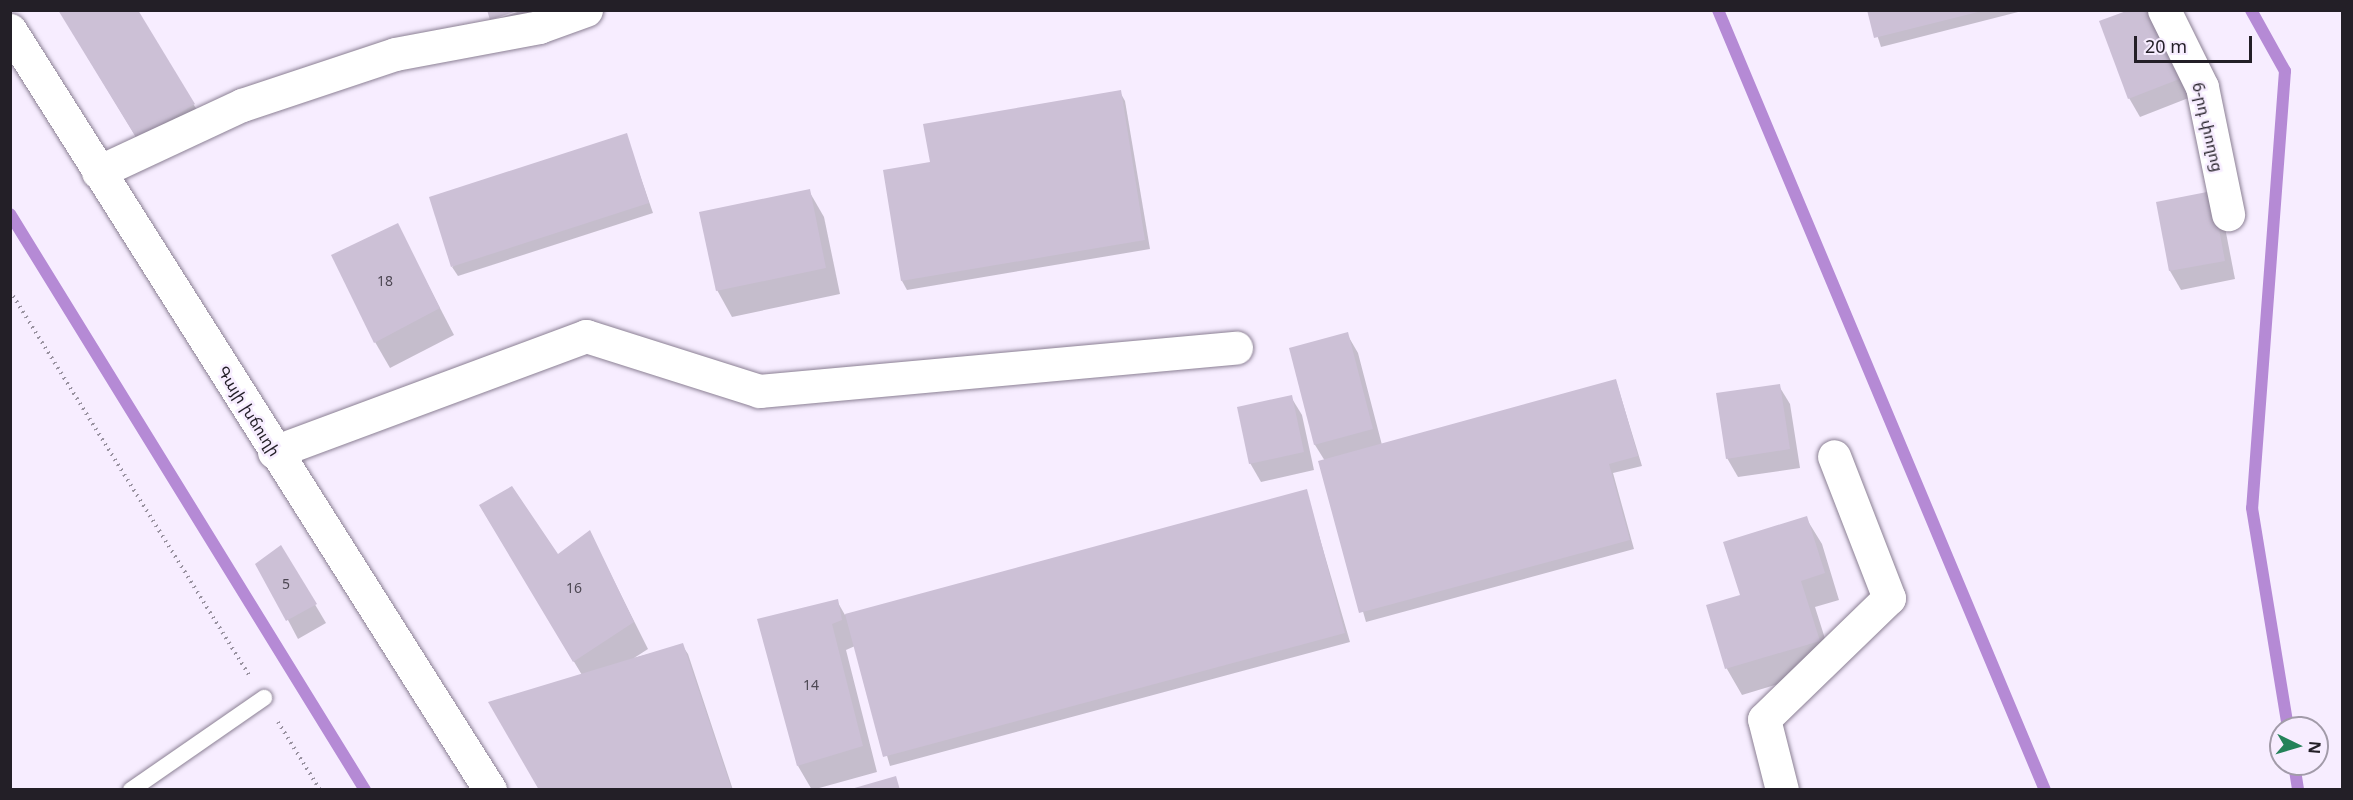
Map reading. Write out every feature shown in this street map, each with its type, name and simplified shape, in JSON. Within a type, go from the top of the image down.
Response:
[{"type":"street","points":[[98,172],[242,105],[395,54],[539,27],[586,10]]},
{"type":"street","name":"6-րդ փողոց","points":[[2164,10],[2202,87],[2228,214]]},
{"type":"street","name":"Գայի խճուղի","points":[[10,30],[274,452],[490,789]]},
{"type":"street","points":[[274,452],[586,336],[759,391],[1236,348]]},
{"type":"street","points":[[1782,789],[1764,718],[1889,598],[1834,456]]},
{"type":"lane","points":[[131,789],[264,698]]},
{"type":"path","points":[[10,291],[320,789]]},
{"type":"building","points":[[58,10],[138,10],[195,104],[137,139]]},
{"type":"building","points":[[487,10],[517,10],[517,11],[490,20]]},
{"type":"building","points":[[1867,10],[1981,10],[1982,11],[1874,38]]},
{"type":"building","points":[[2129,10],[2157,10],[2182,78],[2128,99],[2099,21]]},
{"type":"building","points":[[1121,90],[1145,240],[901,281],[883,170],[930,162],[923,124]]},
{"type":"building","points":[[627,133],[649,203],[451,267],[429,197]]},
{"type":"building","points":[[810,189],[826,268],[716,291],[699,212]]},
{"type":"building","points":[[2212,191],[2225,261],[2169,271],[2156,202]]},
{"type":"building","points":[[398,223],[440,308],[374,343],[331,255]]},
{"type":"building","points":[[1348,332],[1373,429],[1314,445],[1289,348]]},
{"type":"building","points":[[1616,379],[1638,456],[1609,464],[1630,540],[1359,613],[1318,461]]},
{"type":"building","points":[[1780,384],[1790,449],[1726,459],[1716,393]]},
{"type":"building","points":[[1292,395],[1304,452],[1249,464],[1237,407]]},
{"type":"building","points":[[512,486],[558,554],[590,530],[634,622],[573,662],[479,505]]},
{"type":"building","points":[[1307,489],[1345,633],[883,757],[845,614]]},
{"type":"building","points":[[1807,516],[1825,573],[1801,581],[1820,641],[1725,669],[1706,605],[1740,595],[1723,542]]},
{"type":"building","points":[[281,545],[317,604],[286,621],[255,564]]},
{"type":"building","points":[[838,599],[842,620],[832,624],[863,746],[797,766],[757,619]]},
{"type":"building","points":[[683,643],[732,790],[539,790],[488,702]]},
{"type":"building","points":[[896,776],[900,790],[851,790],[851,789]]},
{"type":"waterway","points":[[1718,10],[2045,790]]},
{"type":"waterway","points":[[2251,10],[2285,71],[2252,508],[2286,716]]},
{"type":"waterway","points":[[10,214],[365,790]]},
{"type":"waterway","points":[[2296,776],[2298,790]]}]
